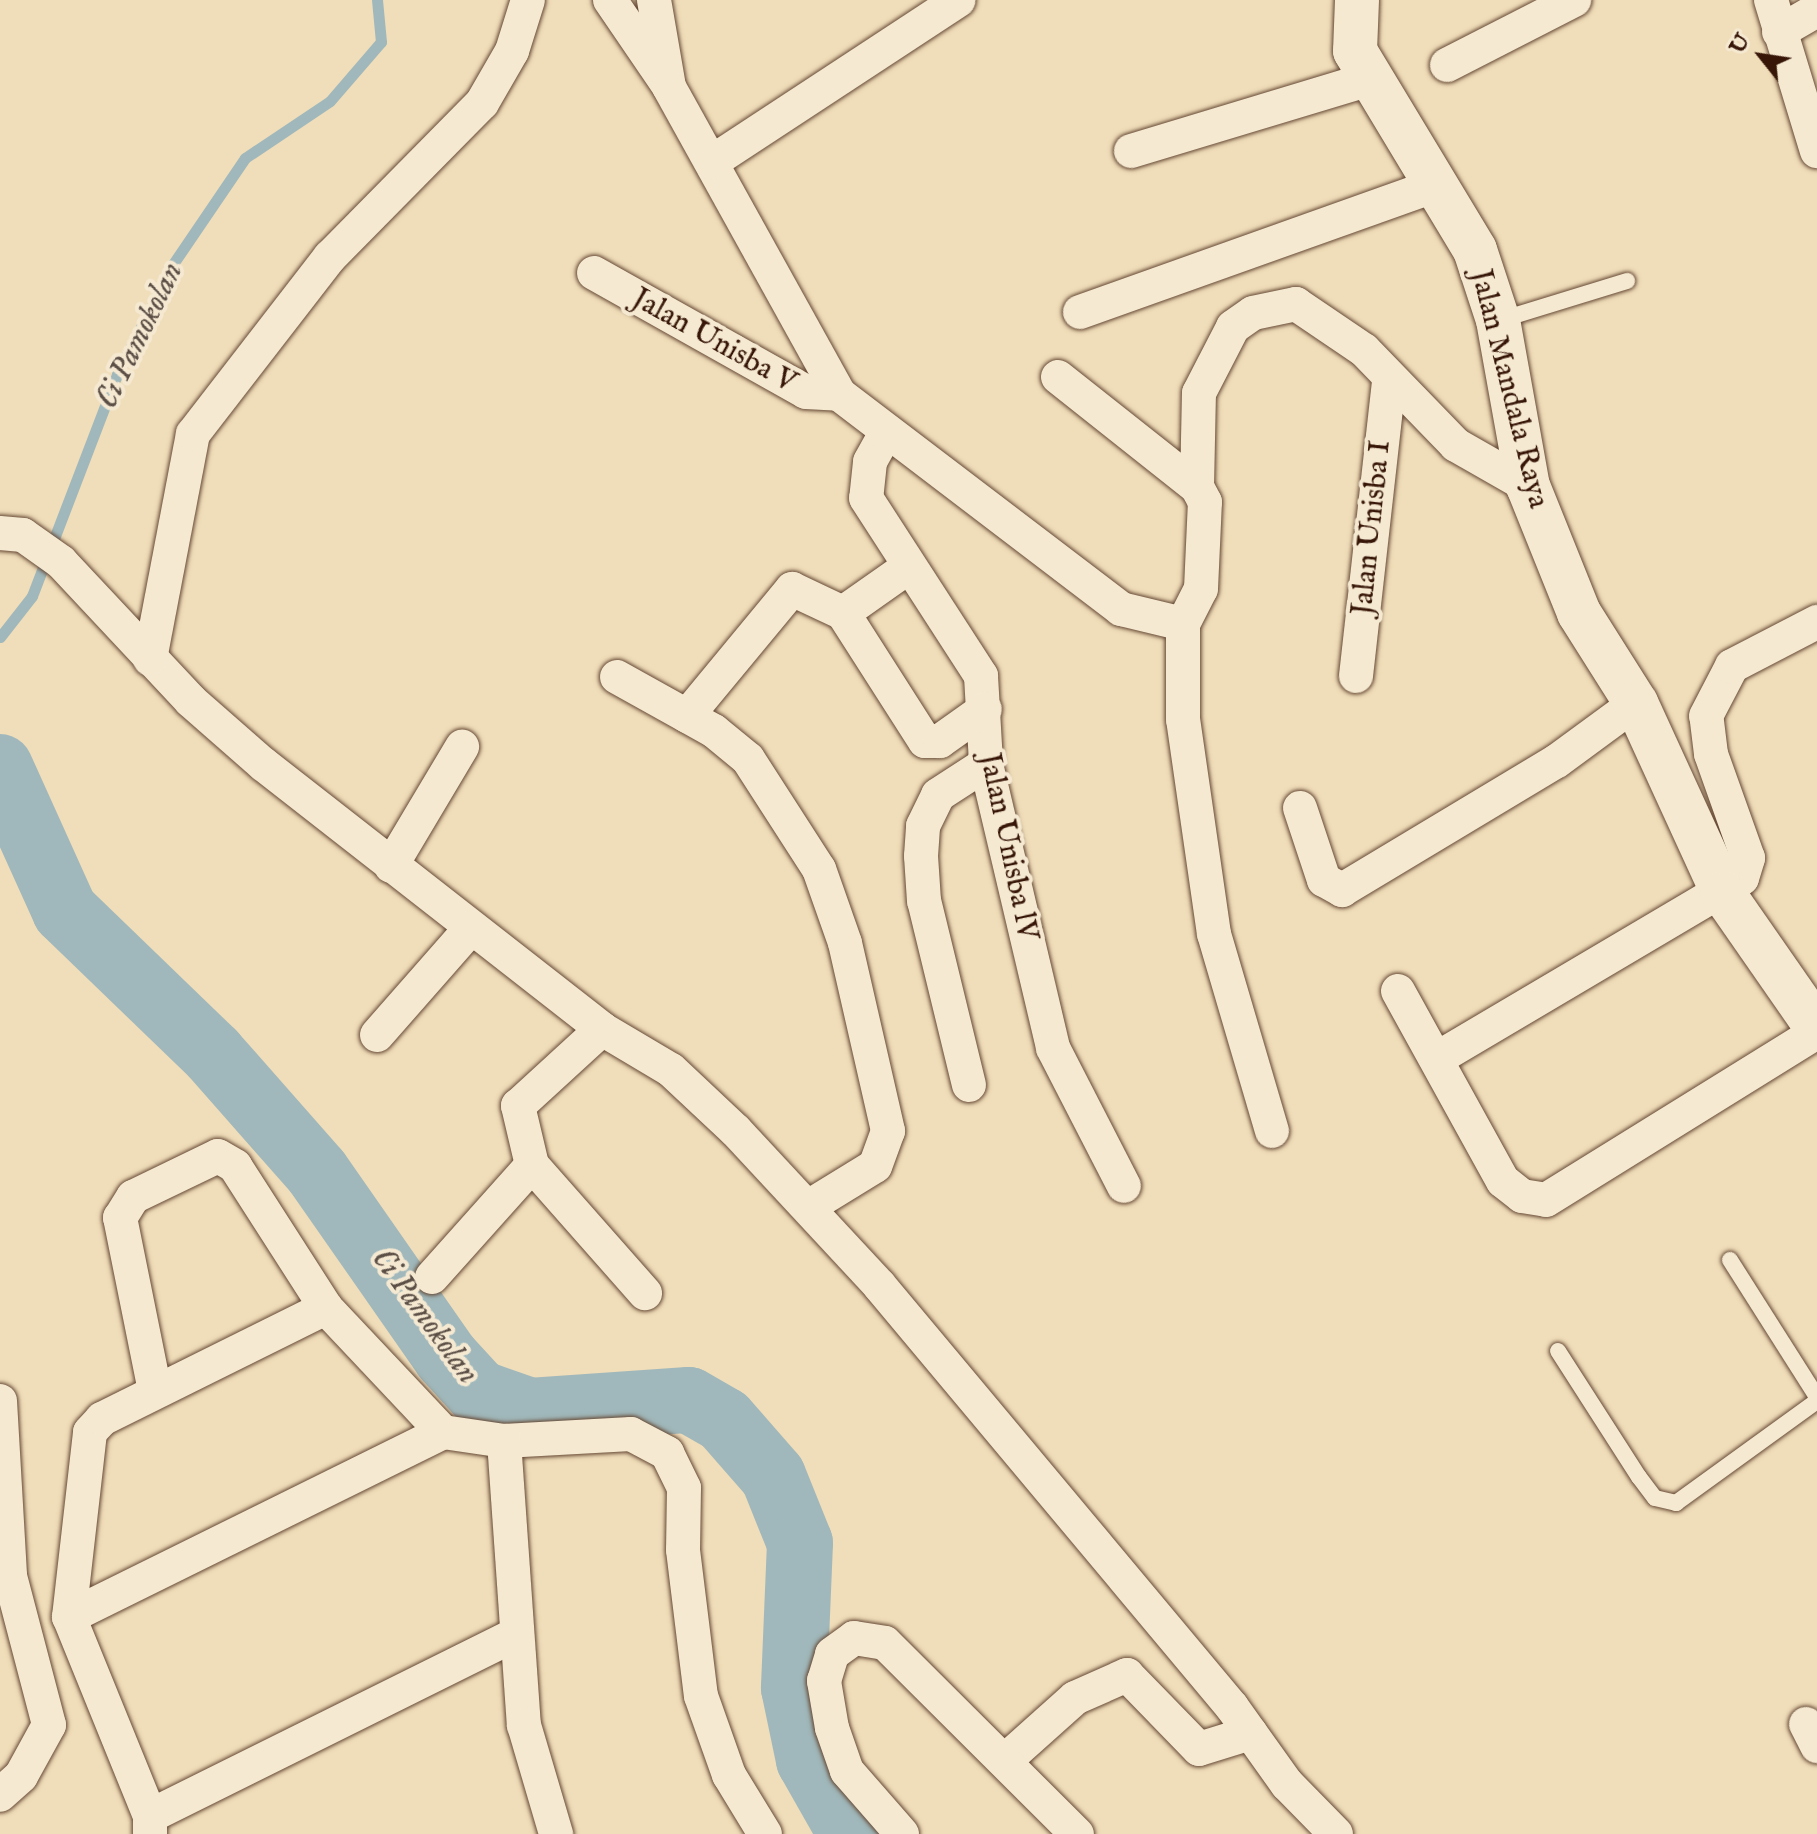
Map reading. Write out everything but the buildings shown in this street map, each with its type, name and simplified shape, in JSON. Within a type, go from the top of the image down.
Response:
[{"type":"street","points":[[150,659],[193,434],[330,257],[482,103],[512,51],[528,0]]},
{"type":"street","points":[[610,0],[669,87],[839,394],[1121,609],[1183,624]]},
{"type":"street","points":[[654,0],[669,87]]},
{"type":"street","points":[[712,162],[959,0]]},
{"type":"street","name":"Jalan Mandala Raya","points":[[1357,0],[1355,51],[1432,187],[1475,250],[1498,320],[1528,486],[1579,613],[1636,703],[1723,893],[1817,1030]]},
{"type":"street","points":[[1447,65],[1574,0]]},
{"type":"street","points":[[1817,10],[1775,16],[1817,151]]},
{"type":"street","points":[[1131,151],[1369,79]]},
{"type":"street","points":[[1080,312],[1432,187]]},
{"type":"street","name":"Jalan Unisba V","points":[[594,273],[806,392],[839,394]]},
{"type":"street","points":[[1197,487],[1199,393],[1233,327],[1253,313],[1296,304],[1364,350],[1389,380],[1456,445],[1528,486]]},
{"type":"street","points":[[1058,377],[1197,487],[1205,502],[1201,589],[1183,624],[1183,720],[1214,934],[1272,1131]]},
{"type":"street","name":"Jalan Unisba I","points":[[1356,676],[1389,380]]},
{"type":"street","name":"Jalan Unisba lV","points":[[887,431],[870,462],[866,498],[907,568],[981,676],[986,764],[1053,1048],[1124,1186]]},
{"type":"street","points":[[12,534],[61,562],[150,659],[391,866],[602,1029],[671,1070],[810,1206],[1251,1733],[1287,1784],[1336,1834]]},
{"type":"street","points":[[843,613],[907,568]]},
{"type":"street","points":[[687,716],[792,589],[843,613],[925,741],[940,741],[985,709]]},
{"type":"street","points":[[1438,1058],[1723,893],[1742,878],[1748,858],[1711,754],[1706,716],[1715,690],[1732,666],[1817,622]]},
{"type":"street","points":[[617,677],[687,716],[748,759],[819,869],[845,943],[886,1150],[875,1166],[810,1206]]},
{"type":"street","points":[[1300,808],[1324,880],[1342,890],[1557,761],[1636,703]]},
{"type":"street","points":[[391,866],[462,747]]},
{"type":"street","points":[[969,1085],[924,901],[921,856],[923,826],[938,795],[986,764]]},
{"type":"street","points":[[377,1035],[470,929]]},
{"type":"street","points":[[1398,991],[1438,1058],[1503,1181],[1522,1196],[1546,1200],[1817,1030]]},
{"type":"street","points":[[602,1029],[518,1106],[532,1165],[645,1293]]},
{"type":"street","points":[[155,1391],[120,1218],[133,1197],[218,1156],[230,1159],[326,1308],[443,1432]]},
{"type":"street","points":[[432,1277],[532,1165]]},
{"type":"street","points":[[326,1308],[155,1391],[90,1432],[69,1617],[150,1825],[516,1634]]},
{"type":"street","points":[[0,1401],[2,1513],[22,1645],[49,1725],[21,1776],[0,1795]]},
{"type":"street","points":[[69,1617],[443,1432],[504,1441],[631,1434],[667,1453],[684,1488],[683,1550],[701,1696],[729,1775],[765,1834]]},
{"type":"street","points":[[504,1441],[524,1725],[548,1831]]},
{"type":"street","points":[[902,1834],[847,1771],[832,1728],[824,1681],[832,1654],[854,1638],[885,1643],[1008,1758],[1077,1834]]},
{"type":"street","points":[[1008,1758],[1075,1698],[1127,1675],[1199,1749],[1251,1733]]},
{"type":"street","points":[[1287,1784],[1306,1834]]},
{"type":"lane","points":[[1498,320],[1627,281]]},
{"type":"lane","points":[[1558,1351],[1655,1498],[1676,1503],[1817,1399],[1730,1260]]},
{"type":"waterway","name":"Ci Pamokolan","points":[[0,637],[32,596],[117,374],[173,264],[245,158],[330,101],[381,42],[377,0]]},
{"type":"waterway","name":"Ci Pamokolan","points":[[0,767],[65,911],[213,1054],[317,1172],[446,1357],[479,1393],[530,1411],[689,1400],[724,1420],[773,1476],[800,1543],[794,1688],[809,1760],[851,1834]]}]
